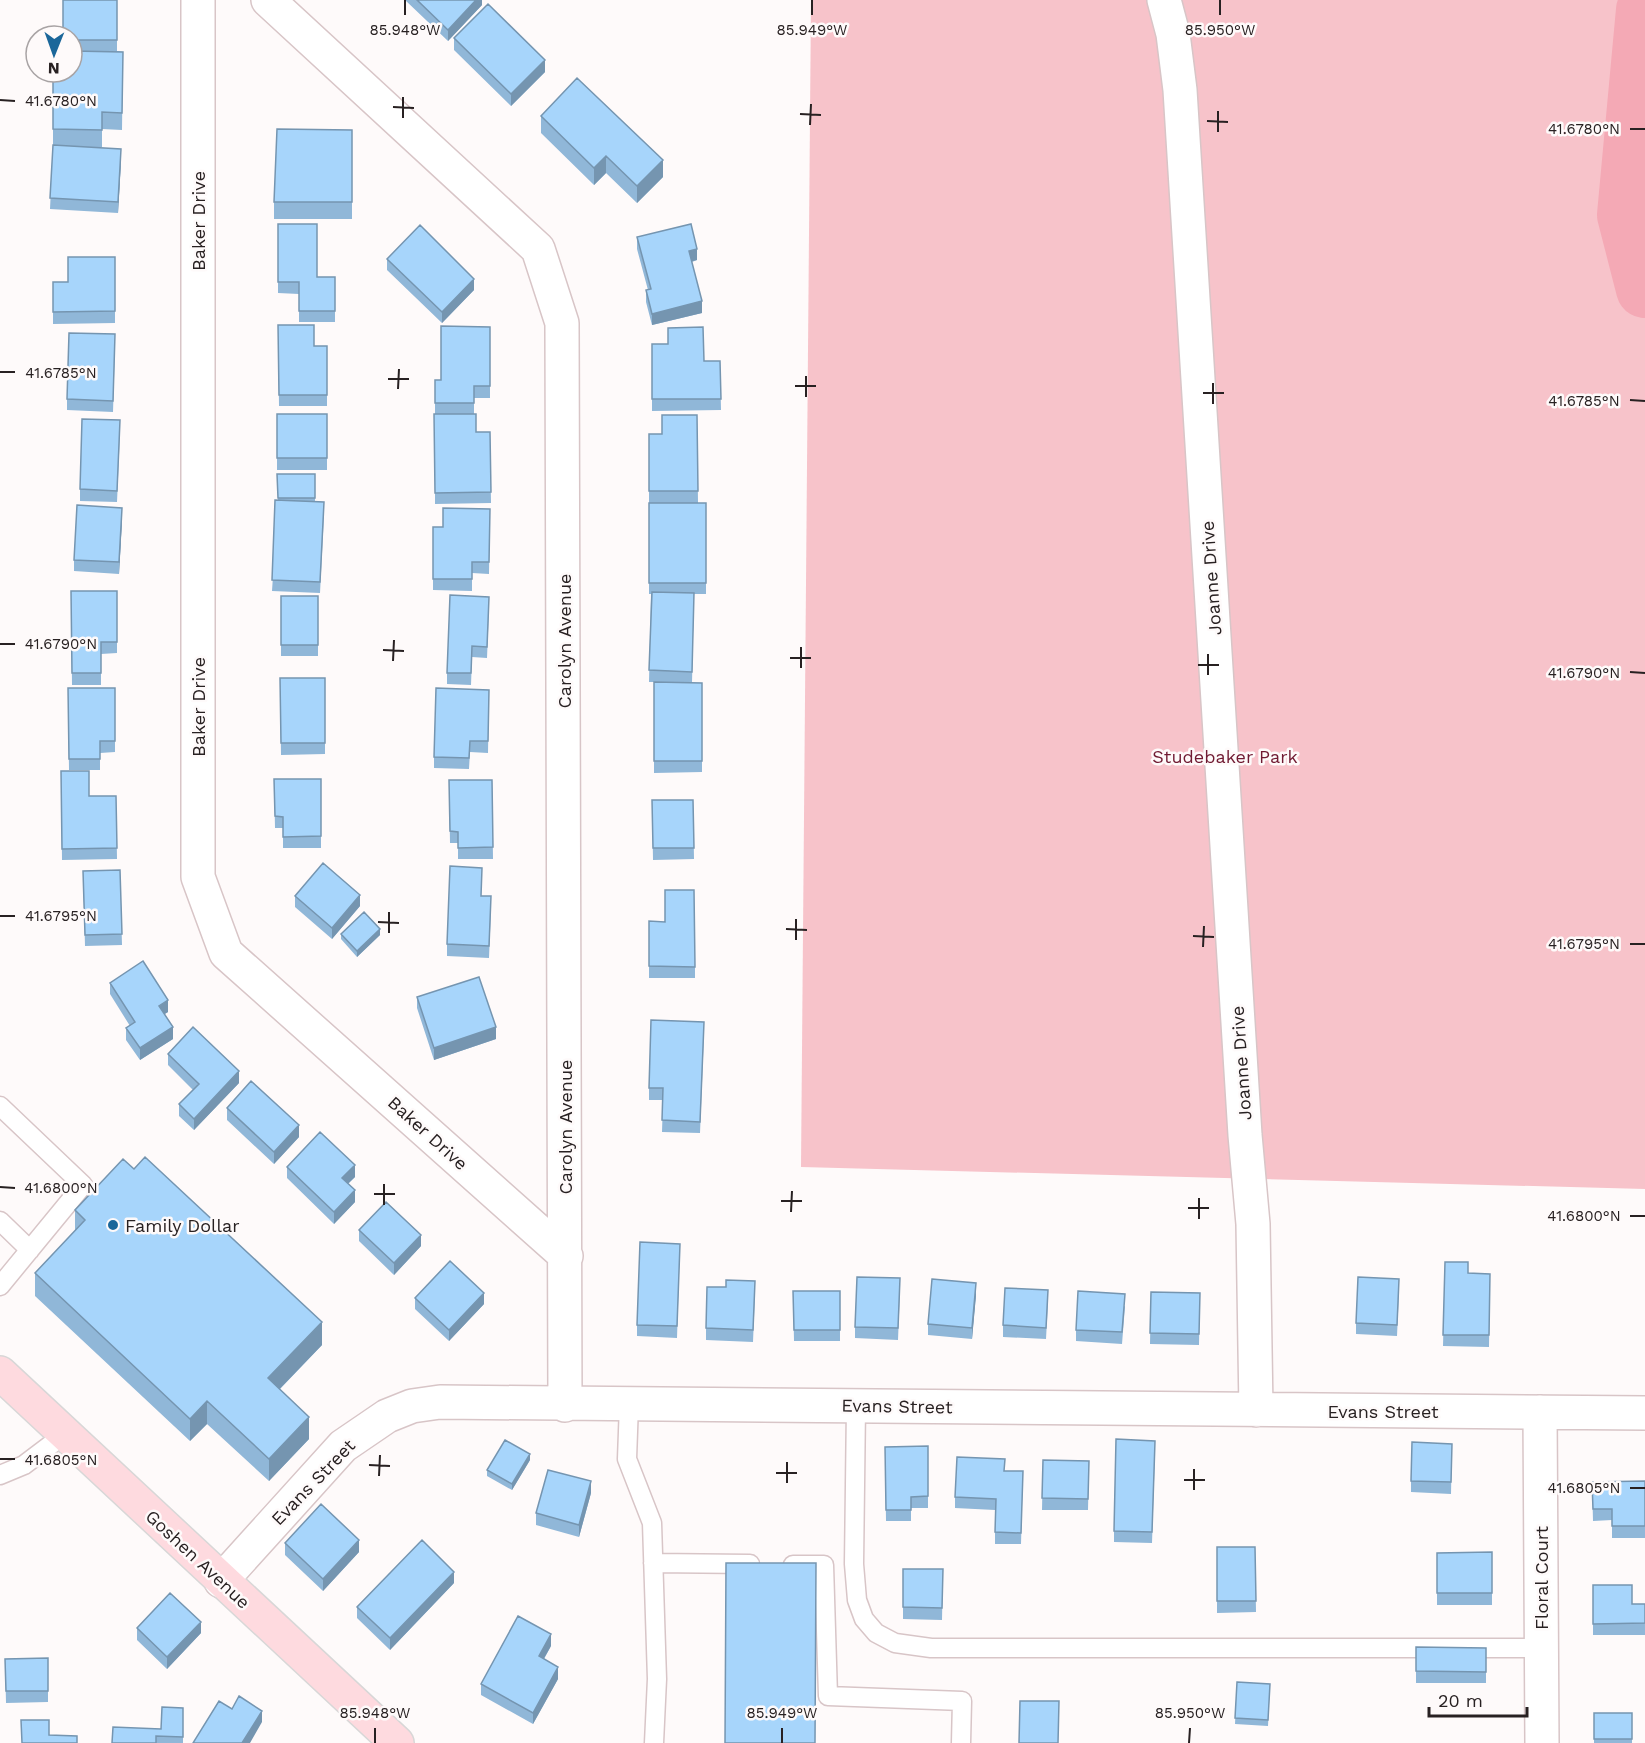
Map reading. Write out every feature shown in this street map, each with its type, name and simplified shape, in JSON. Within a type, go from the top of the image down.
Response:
[{"type":"main road","name":"Goshen Avenue","points":[[0,1373],[220,1581],[375,1732],[397,1743]]},
{"type":"street","name":"Baker Drive","points":[[198,0],[198,877],[226,953],[566,1256]]},
{"type":"street","name":"Carolyn Avenue","points":[[268,0],[538,249],[562,323],[565,1405]]},
{"type":"street","name":"Joanne Drive","points":[[1164,0],[1173,34],[1180,90],[1245,1135],[1252,1188],[1256,1410]]},
{"type":"street","name":"Evans Street","points":[[220,1581],[344,1446],[387,1416],[412,1406],[440,1401],[565,1405],[1645,1413]]},
{"type":"street","name":"Floral Court","points":[[1540,1412],[1542,1743]]},
{"type":"lane","points":[[0,1106],[83,1185],[0,1286]]},
{"type":"lane","points":[[0,1221],[30,1250]]},
{"type":"lane","points":[[629,1404],[627,1459],[652,1523],[657,1679],[654,1743]]},
{"type":"lane","points":[[856,1406],[854,1564],[857,1600],[864,1619],[876,1633],[895,1643],[931,1648],[1542,1648]]},
{"type":"lane","points":[[0,1475],[24,1466],[64,1434]]},
{"type":"lane","points":[[653,1563],[824,1565],[828,1696],[962,1701],[961,1743]]},
{"type":"green space","name":"Studebaker Park","points":[[811,0],[1645,0],[1645,1189],[801,1167]]},
{"type":"building","points":[[63,0],[117,0],[117,40],[84,40],[84,24],[63,24]]},
{"type":"building","points":[[417,0],[476,0],[448,30]]},
{"type":"building","points":[[488,4],[545,60],[511,94],[454,38]]},
{"type":"building","points":[[84,51],[123,52],[122,113],[102,112],[102,130],[53,129],[53,84],[84,84]]},
{"type":"building","points":[[577,78],[663,160],[637,186],[606,156],[594,168],[541,116]]},
{"type":"building","points":[[277,129],[352,130],[352,202],[274,202]]},
{"type":"building","points":[[53,145],[121,149],[118,202],[50,198]]},
{"type":"building","points":[[278,224],[317,224],[317,277],[335,277],[335,311],[299,311],[299,282],[278,282]]},
{"type":"building","points":[[691,224],[697,249],[689,251],[702,301],[652,314],[646,290],[651,289],[637,237]]},
{"type":"building","points":[[420,225],[474,279],[442,312],[387,259]]},
{"type":"building","points":[[68,257],[115,257],[115,311],[53,312],[53,282],[68,282]]},
{"type":"building","points":[[278,325],[314,325],[314,346],[327,346],[327,395],[279,395]]},
{"type":"building","points":[[441,326],[490,327],[490,386],[474,386],[474,403],[435,403],[435,380],[441,380]]},
{"type":"building","points":[[703,327],[704,361],[720,361],[721,399],[652,399],[652,344],[668,344],[668,328]]},
{"type":"building","points":[[69,333],[115,334],[113,401],[67,399]]},
{"type":"building","points":[[277,414],[327,414],[327,458],[277,458]]},
{"type":"building","points":[[434,414],[476,414],[476,432],[490,432],[491,492],[435,493]]},
{"type":"building","points":[[662,415],[697,415],[698,491],[649,491],[649,434],[662,434]]},
{"type":"building","points":[[82,419],[120,420],[117,491],[80,489]]},
{"type":"building","points":[[277,474],[315,474],[315,498],[278,498]]},
{"type":"building","points":[[275,500],[324,502],[320,582],[272,580]]},
{"type":"building","points":[[649,503],[706,503],[706,583],[649,583]]},
{"type":"building","points":[[77,505],[122,508],[119,562],[74,560]]},
{"type":"building","points":[[443,508],[490,509],[489,562],[472,562],[472,579],[433,579],[433,527],[443,527]]},
{"type":"building","points":[[71,591],[117,591],[117,642],[101,642],[101,673],[72,673]]},
{"type":"building","points":[[652,592],[694,593],[692,672],[649,670]]},
{"type":"building","points":[[450,595],[489,597],[487,647],[472,646],[471,673],[447,673]]},
{"type":"building","points":[[281,596],[318,596],[318,645],[281,645]]},
{"type":"building","points":[[280,678],[325,678],[325,743],[281,743]]},
{"type":"building","points":[[654,682],[702,683],[702,761],[654,761]]},
{"type":"building","points":[[68,688],[115,688],[115,741],[100,741],[100,759],[69,759]]},
{"type":"building","points":[[436,688],[489,690],[488,741],[470,741],[469,758],[434,757]]},
{"type":"building","points":[[61,771],[89,771],[89,796],[116,796],[117,848],[62,849]]},
{"type":"building","points":[[274,779],[321,779],[321,836],[283,837],[283,817],[275,816]]},
{"type":"building","points":[[449,780],[492,780],[493,847],[458,848],[458,832],[450,831]]},
{"type":"building","points":[[652,800],[693,800],[694,848],[653,848]]},
{"type":"building","points":[[323,863],[360,895],[332,928],[295,896]]},
{"type":"building","points":[[450,866],[482,868],[481,896],[491,896],[489,946],[447,944]]},
{"type":"building","points":[[120,870],[122,934],[85,935],[83,871]]},
{"type":"building","points":[[665,890],[694,890],[695,967],[649,966],[649,921],[665,922]]},
{"type":"building","points":[[364,912],[380,929],[357,951],[341,934]]},
{"type":"building","points":[[143,961],[168,1000],[159,1006],[173,1027],[140,1048],[126,1028],[135,1022],[110,983]]},
{"type":"building","points":[[479,977],[496,1027],[434,1048],[417,997]]},
{"type":"building","points":[[651,1020],[704,1022],[700,1122],[662,1120],[663,1088],[649,1088]]},
{"type":"building","points":[[193,1027],[239,1071],[194,1119],[179,1104],[199,1084],[168,1054]]},
{"type":"building","points":[[251,1081],[299,1125],[274,1152],[227,1108]]},
{"type":"building","points":[[320,1132],[355,1165],[342,1178],[355,1190],[334,1212],[287,1167]]},
{"type":"building","points":[[145,1157],[322,1322],[268,1378],[309,1417],[269,1459],[207,1401],[190,1419],[35,1273],[85,1220],[75,1210],[123,1159],[134,1169]]},
{"type":"building","points":[[386,1202],[421,1235],[394,1263],[359,1230]]},
{"type":"building","points":[[640,1242],[680,1244],[677,1326],[637,1325]]},
{"type":"building","points":[[450,1261],[484,1293],[449,1330],[415,1298]]},
{"type":"building","points":[[1445,1262],[1468,1262],[1468,1273],[1490,1274],[1489,1335],[1443,1335]]},
{"type":"building","points":[[857,1277],[900,1278],[898,1328],[855,1327]]},
{"type":"building","points":[[1358,1277],[1399,1279],[1397,1325],[1356,1323]]},
{"type":"building","points":[[932,1279],[976,1283],[972,1328],[928,1324]]},
{"type":"building","points":[[726,1280],[755,1281],[753,1330],[706,1328],[707,1287],[726,1287]]},
{"type":"building","points":[[1005,1288],[1048,1290],[1046,1328],[1003,1325]]},
{"type":"building","points":[[793,1291],[840,1291],[840,1330],[794,1330]]},
{"type":"building","points":[[1078,1291],[1125,1294],[1122,1332],[1076,1330]]},
{"type":"building","points":[[1151,1292],[1200,1293],[1199,1334],[1150,1333]]},
{"type":"building","points":[[1116,1439],[1155,1441],[1152,1532],[1114,1531]]},
{"type":"building","points":[[505,1440],[530,1454],[512,1484],[487,1470]]},
{"type":"building","points":[[1412,1442],[1452,1444],[1451,1482],[1411,1481]]},
{"type":"building","points":[[928,1446],[928,1496],[911,1497],[911,1510],[886,1510],[885,1447]]},
{"type":"building","points":[[957,1457],[1005,1459],[1004,1471],[1023,1471],[1021,1533],[995,1532],[996,1499],[955,1497]]},
{"type":"building","points":[[1043,1460],[1089,1461],[1088,1499],[1042,1498]]},
{"type":"building","points":[[548,1470],[591,1481],[579,1525],[536,1513]]},
{"type":"building","points":[[1645,1481],[1645,1526],[1612,1526],[1612,1509],[1593,1509],[1592,1482]]},
{"type":"building","points":[[321,1504],[359,1540],[323,1579],[285,1543]]},
{"type":"building","points":[[422,1540],[454,1572],[390,1638],[357,1607]]},
{"type":"building","points":[[1217,1547],[1255,1547],[1256,1601],[1217,1601]]},
{"type":"building","points":[[1492,1552],[1492,1593],[1437,1593],[1437,1553]]},
{"type":"building","points":[[726,1563],[816,1563],[815,1743],[725,1743]]},
{"type":"building","points":[[903,1569],[943,1569],[942,1608],[903,1607]]},
{"type":"building","points":[[1593,1585],[1632,1585],[1632,1604],[1645,1604],[1645,1623],[1593,1624]]},
{"type":"building","points":[[170,1593],[201,1622],[167,1657],[137,1628]]},
{"type":"building","points":[[518,1616],[551,1634],[539,1656],[558,1667],[533,1713],[481,1684]]},
{"type":"building","points":[[1416,1647],[1486,1648],[1486,1672],[1416,1671]]},
{"type":"building","points":[[48,1658],[48,1691],[6,1691],[5,1659]]},
{"type":"building","points":[[1237,1682],[1270,1684],[1268,1720],[1235,1718]]},
{"type":"building","points":[[239,1696],[262,1711],[242,1743],[193,1743],[219,1701],[232,1709]]},
{"type":"building","points":[[1020,1701],[1059,1701],[1058,1743],[1019,1743]]},
{"type":"building","points":[[162,1707],[183,1708],[183,1737],[156,1736],[156,1743],[112,1743],[113,1727],[161,1729]]},
{"type":"building","points":[[1594,1713],[1632,1713],[1632,1739],[1594,1739]]},
{"type":"building","points":[[21,1720],[49,1720],[49,1735],[77,1736],[77,1743],[22,1743]]},
{"type":"waterway","points":[[1645,10],[1626,215],[1645,289]]},
{"type":"place","name":"Family Dollar","points":[[113,1225]]}]
